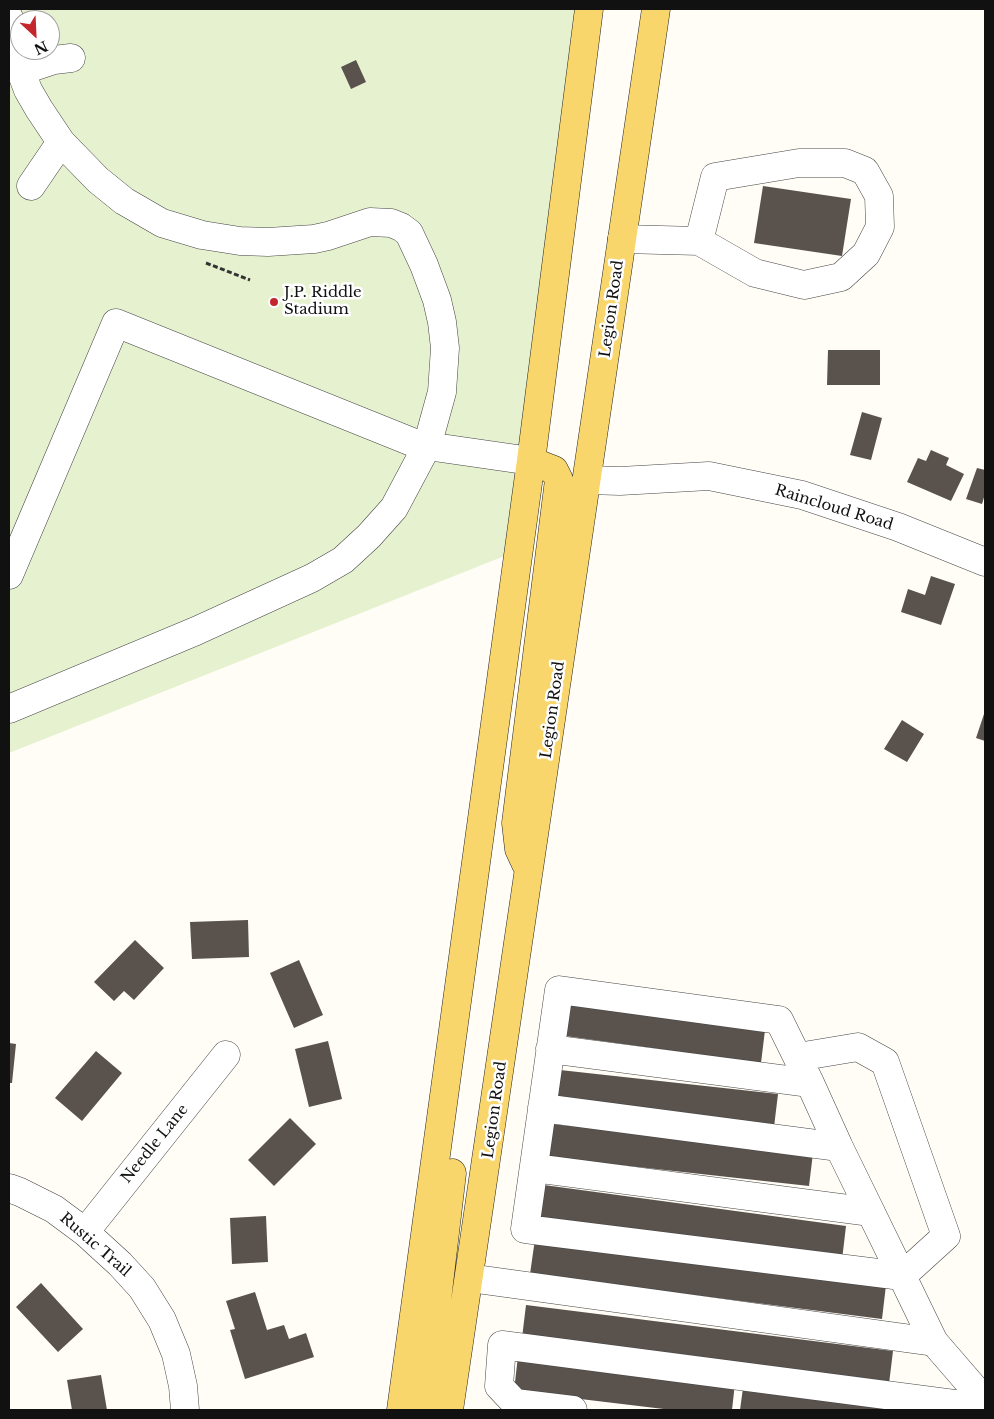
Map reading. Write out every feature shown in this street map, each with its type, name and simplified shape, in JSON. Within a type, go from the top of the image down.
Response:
[{"type":"main road","points":[[401,1410],[531,461],[589,9]]},
{"type":"main road","name":"Legion Road","points":[[449,1410],[656,9]]},
{"type":"main road","points":[[530,872],[519,849],[516,823],[559,480],[554,470],[531,461]]},
{"type":"main road","points":[[424,1410],[456,1129],[445,1091]]},
{"type":"street","points":[[9,18],[13,41],[28,90],[61,142],[98,180],[124,201],[162,223],[202,235],[240,241],[293,241],[328,236],[370,222],[381,222],[402,227],[409,233],[424,265],[437,300],[445,348],[442,392],[427,446],[394,508],[343,560],[312,578],[196,632],[9,709]]},
{"type":"street","points":[[21,71],[54,60],[71,58]]},
{"type":"street","points":[[31,186],[61,142]]},
{"type":"street","points":[[622,240],[699,241],[755,273],[804,285],[841,278],[866,254],[880,227],[879,196],[865,171],[845,163],[799,163],[715,177],[699,241]]},
{"type":"street","points":[[9,575],[116,322],[412,442],[427,446],[531,461]]},
{"type":"street","name":"Raincloud Road","points":[[587,480],[620,481],[709,476],[802,495],[898,527],[985,562]]},
{"type":"street","points":[[798,1057],[858,1047],[885,1062],[946,1236],[902,1276],[525,1228],[559,990],[779,1020],[798,1057],[839,1147],[871,1212],[902,1276],[934,1342],[985,1401]]},
{"type":"street","points":[[550,1049],[810,1083]]},
{"type":"street","name":"Needle Lane","points":[[85,1232],[226,1055]]},
{"type":"street","points":[[542,1108],[839,1147]]},
{"type":"street","points":[[534,1168],[871,1212]]},
{"type":"street","name":"Rustic Trail","points":[[9,1188],[54,1209],[85,1232],[120,1264],[142,1288],[162,1320],[176,1354],[183,1386],[185,1410]]},
{"type":"street","points":[[469,1278],[934,1342]]},
{"type":"street","points":[[573,1410],[515,1403],[499,1386],[502,1344],[985,1408]]},
{"type":"path","points":[[206,263],[250,280]]},
{"type":"green space","name":"J.P. Riddle Stadium","points":[[9,9],[576,9],[507,555],[9,753]]},
{"type":"building","points":[[356,60],[366,82],[351,89],[341,67]]},
{"type":"building","points":[[763,186],[851,199],[842,256],[754,243]]},
{"type":"building","points":[[828,350],[880,350],[880,385],[827,385]]},
{"type":"building","points":[[862,412],[882,418],[871,460],[850,455]]},
{"type":"building","points":[[931,450],[949,458],[946,465],[964,474],[951,501],[907,482],[918,458],[926,461]]},
{"type":"building","points":[[977,468],[985,470],[985,494],[982,504],[966,499]]},
{"type":"building","points":[[931,576],[955,584],[941,625],[901,612],[908,589],[925,595]]},
{"type":"building","points":[[985,711],[985,741],[976,738]]},
{"type":"building","points":[[902,720],[924,734],[907,762],[884,749]]},
{"type":"building","points":[[248,920],[249,957],[192,959],[190,922]]},
{"type":"building","points":[[135,940],[164,968],[134,1000],[124,991],[114,1001],[94,982]]},
{"type":"building","points":[[299,960],[323,1015],[294,1028],[270,973]]},
{"type":"building","points":[[570,1003],[765,1030],[761,1063],[565,1036]]},
{"type":"building","points":[[328,1041],[342,1099],[309,1107],[295,1049]]},
{"type":"building","points":[[9,1043],[16,1044],[12,1083],[9,1083]]},
{"type":"building","points":[[96,1051],[122,1073],[82,1121],[55,1098]]},
{"type":"building","points":[[560,1070],[778,1094],[774,1127],[556,1103]]},
{"type":"building","points":[[290,1118],[316,1144],[274,1186],[248,1160]]},
{"type":"building","points":[[552,1124],[813,1153],[809,1186],[548,1157]]},
{"type":"building","points":[[544,1185],[846,1226],[842,1260],[539,1218]]},
{"type":"building","points":[[266,1216],[268,1262],[232,1264],[230,1218]]},
{"type":"building","points":[[535,1239],[886,1285],[882,1319],[530,1274]]},
{"type":"building","points":[[41,1283],[83,1329],[58,1352],[16,1307]]},
{"type":"building","points":[[255,1292],[267,1330],[284,1325],[289,1339],[306,1333],[314,1357],[245,1379],[230,1330],[235,1329],[226,1301]]},
{"type":"building","points":[[526,1305],[893,1351],[889,1384],[522,1338]]},
{"type":"building","points":[[518,1356],[735,1383],[732,1410],[672,1410],[514,1391]]},
{"type":"building","points":[[101,1375],[107,1410],[72,1410],[67,1380]]},
{"type":"building","points":[[743,1388],[899,1410],[740,1410]]},
{"type":"place","name":"J.P. Riddle Stadium","points":[[274,302]]}]
